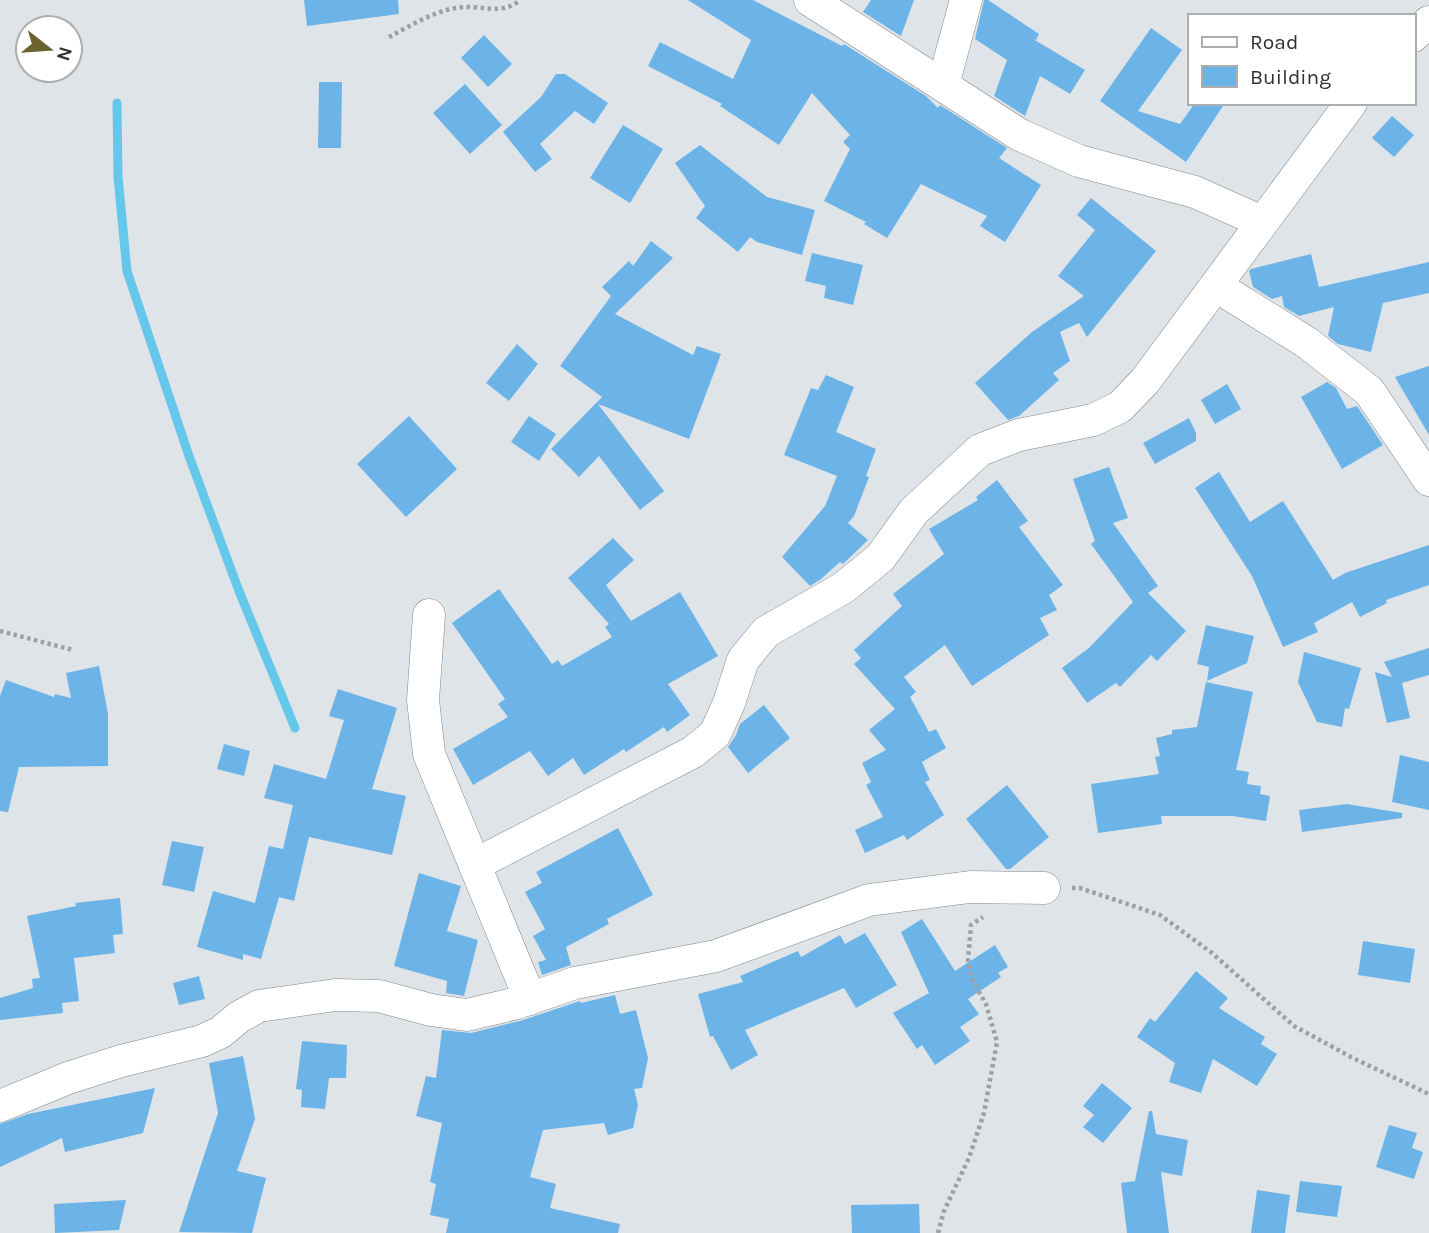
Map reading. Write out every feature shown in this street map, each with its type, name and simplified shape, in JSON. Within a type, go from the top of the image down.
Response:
[{"type":"street","points":[[810,0],[1020,135],[1079,161],[1195,192],[1262,222]]},
{"type":"street","points":[[943,85],[967,0]]},
{"type":"street","points":[[1415,34],[1429,22]]},
{"type":"street","points":[[476,864],[693,752],[715,734],[729,703],[743,660],[766,632],[843,588],[880,558],[914,511],[980,450],[1019,435],[1093,420],[1120,407],[1146,381],[1350,105]]},
{"type":"street","points":[[1216,286],[1306,342],[1369,391],[1429,480]]},
{"type":"street","points":[[429,615],[423,701],[429,754],[530,999]]},
{"type":"street","points":[[0,1106],[121,1061],[202,1041],[221,1032],[239,1017],[259,1006],[335,995],[379,996],[430,1010],[467,1015],[530,999],[575,983],[716,956],[869,901],[970,887],[1044,888]]},
{"type":"path","points":[[389,37],[435,15],[463,7],[507,9],[520,0]]},
{"type":"path","points":[[0,631],[73,650]]},
{"type":"path","points":[[1044,888],[1080,888],[1160,915],[1212,953],[1294,1026],[1429,1094]]},
{"type":"path","points":[[938,1233],[944,1211],[969,1158],[984,1113],[997,1042],[986,1004],[973,982],[968,961],[971,925],[990,913]]},
{"type":"building","points":[[304,0],[398,0],[399,14],[307,26]]},
{"type":"building","points":[[688,0],[753,0],[842,46],[844,44],[926,96],[938,108],[940,105],[1007,148],[999,158],[1041,185],[1005,242],[980,226],[987,216],[921,184],[887,238],[864,224],[866,222],[824,201],[850,149],[843,142],[850,135],[812,93],[779,145],[720,106],[722,104],[648,66],[660,42],[733,79],[751,40]]},
{"type":"building","points":[[871,0],[914,0],[901,36],[863,12]]},
{"type":"building","points":[[984,0],[988,0],[1039,34],[1036,40],[1033,39],[1085,70],[1070,94],[1040,76],[1025,116],[994,96],[1007,60],[975,39]]},
{"type":"building","points":[[1151,28],[1182,50],[1138,111],[1180,124],[1194,105],[1224,105],[1186,162],[1100,101]]},
{"type":"building","points":[[484,35],[512,64],[488,87],[461,58]]},
{"type":"building","points":[[556,74],[565,74],[608,103],[594,124],[575,111],[540,144],[552,159],[535,172],[503,132],[541,97]]},
{"type":"building","points":[[319,82],[342,82],[341,148],[318,148]]},
{"type":"building","points":[[465,84],[502,125],[470,154],[433,113]]},
{"type":"building","points":[[1392,116],[1414,135],[1394,157],[1372,138]]},
{"type":"building","points":[[623,125],[663,149],[630,203],[590,178]]},
{"type":"building","points":[[700,145],[767,197],[815,210],[802,255],[757,242],[750,237],[738,252],[696,218],[705,206],[675,163]]},
{"type":"building","points":[[1091,198],[1156,251],[1087,337],[1079,323],[1060,332],[1070,361],[1053,373],[1059,380],[1019,416],[1008,420],[975,383],[1032,332],[1084,296],[1058,276],[1095,230],[1077,215]]},
{"type":"building","points":[[651,241],[673,258],[615,314],[693,355],[697,346],[721,354],[689,439],[598,404],[664,491],[640,510],[599,456],[579,477],[551,449],[602,397],[560,366],[611,296],[602,287],[629,261],[633,266]]},
{"type":"building","points":[[812,253],[863,265],[853,305],[824,298],[826,286],[805,281]]},
{"type":"building","points":[[1311,254],[1319,287],[1429,262],[1429,293],[1383,303],[1371,352],[1338,344],[1328,336],[1334,307],[1299,316],[1284,307],[1282,296],[1272,299],[1253,287],[1249,271],[1251,269]]},
{"type":"building","points":[[517,344],[538,364],[509,401],[486,383]]},
{"type":"building","points":[[1429,366],[1429,435],[1395,377]]},
{"type":"building","points":[[826,375],[854,387],[836,432],[876,449],[866,476],[869,477],[854,516],[848,523],[868,540],[843,564],[840,562],[810,586],[782,557],[825,506],[837,476],[784,455],[811,388],[818,390]]},
{"type":"building","points":[[1327,382],[1336,388],[1347,409],[1357,406],[1383,445],[1342,469],[1301,397]]},
{"type":"building","points":[[1227,384],[1241,409],[1215,424],[1201,400]]},
{"type":"building","points":[[409,416],[457,469],[406,517],[357,464]]},
{"type":"building","points":[[529,416],[556,434],[539,461],[511,442]]},
{"type":"building","points":[[1189,418],[1196,433],[1196,441],[1155,464],[1143,443]]},
{"type":"building","points":[[1109,467],[1128,518],[1113,523],[1158,586],[1148,593],[1186,631],[1157,661],[1151,655],[1120,687],[1116,683],[1087,703],[1062,668],[1089,648],[1133,602],[1091,544],[1095,541],[1073,479]]},
{"type":"building","points":[[1219,472],[1250,522],[1283,501],[1333,580],[1345,573],[1429,545],[1429,585],[1386,600],[1387,603],[1360,617],[1352,602],[1314,623],[1318,632],[1283,647],[1252,576],[1195,488]]},
{"type":"building","points":[[997,480],[1028,521],[1019,527],[1063,585],[1049,595],[1057,610],[1040,618],[1049,635],[972,686],[945,645],[904,677],[916,692],[910,697],[929,732],[936,729],[946,748],[922,762],[930,780],[925,782],[944,815],[907,840],[904,835],[865,853],[855,830],[883,817],[866,785],[871,782],[862,763],[886,750],[869,730],[895,709],[854,664],[861,658],[854,650],[902,606],[893,594],[944,554],[929,529],[978,500],[976,497]]},
{"type":"building","points":[[613,538],[634,560],[606,585],[631,621],[680,592],[718,656],[668,684],[690,715],[667,732],[664,727],[584,775],[573,758],[548,776],[530,751],[473,785],[453,749],[508,717],[498,704],[505,699],[452,623],[499,589],[552,664],[558,660],[562,666],[612,637],[605,627],[609,624],[568,578]]},
{"type":"building","points":[[1206,625],[1254,636],[1247,663],[1207,681],[1209,667],[1197,664]]},
{"type":"building","points":[[1429,648],[1429,675],[1402,683],[1410,718],[1387,723],[1375,672],[1392,677],[1384,662]]},
{"type":"building","points":[[1304,652],[1361,668],[1349,709],[1345,708],[1342,727],[1317,722],[1298,682]]},
{"type":"building","points":[[99,666],[108,714],[108,766],[19,767],[8,812],[0,811],[0,696],[6,680],[54,697],[55,694],[71,698],[66,673]]},
{"type":"building","points":[[1206,682],[1253,692],[1236,770],[1249,772],[1247,784],[1261,786],[1260,794],[1270,796],[1266,821],[1232,816],[1161,816],[1162,824],[1098,833],[1091,784],[1159,774],[1155,757],[1160,756],[1156,738],[1172,734],[1172,730],[1197,727]]},
{"type":"building","points":[[338,689],[397,708],[372,789],[406,796],[392,855],[309,837],[294,901],[279,897],[261,959],[243,954],[243,960],[197,947],[213,891],[255,903],[269,846],[283,849],[293,805],[264,798],[274,764],[326,779],[344,720],[329,716]]},
{"type":"building","points":[[764,705],[790,738],[748,773],[728,747],[740,724]]},
{"type":"building","points":[[224,744],[250,751],[244,776],[217,769]]},
{"type":"building","points":[[1400,755],[1429,762],[1429,810],[1392,802]]},
{"type":"building","points":[[1007,785],[1049,837],[1010,869],[1006,869],[966,819]]},
{"type":"building","points":[[1347,804],[1402,813],[1402,818],[1302,832],[1299,810]]},
{"type":"building","points":[[618,828],[653,895],[607,919],[609,924],[566,947],[571,965],[542,975],[538,962],[546,960],[533,936],[545,929],[525,892],[542,883],[536,872]]},
{"type":"building","points":[[172,841],[204,847],[194,892],[162,885]]},
{"type":"building","points":[[419,873],[461,886],[447,931],[478,940],[464,996],[446,993],[447,981],[394,966]]},
{"type":"building","points":[[120,898],[123,934],[113,935],[115,953],[74,958],[79,1001],[62,1003],[63,1013],[0,1020],[0,998],[33,988],[32,979],[40,978],[27,916],[76,906],[75,903]]},
{"type":"building","points":[[922,919],[955,971],[995,945],[1008,967],[998,973],[1001,977],[968,999],[979,1014],[960,1027],[970,1041],[935,1065],[922,1045],[917,1049],[893,1013],[929,993],[901,932]]},
{"type":"building","points":[[865,933],[897,985],[856,1008],[844,988],[745,1030],[758,1055],[731,1070],[713,1036],[710,1037],[698,994],[743,982],[740,976],[798,951],[801,957],[840,935],[845,944]]},
{"type":"building","points":[[1363,941],[1415,949],[1410,983],[1358,975]]},
{"type":"building","points":[[1196,971],[1228,998],[1219,1008],[1265,1037],[1261,1044],[1277,1054],[1257,1086],[1213,1059],[1201,1093],[1169,1082],[1175,1063],[1137,1037],[1150,1018],[1155,1022]]},
{"type":"building","points":[[199,976],[205,999],[179,1005],[173,983]]},
{"type":"building","points":[[615,995],[620,1014],[636,1010],[648,1058],[642,1088],[634,1089],[638,1105],[633,1128],[608,1135],[604,1123],[543,1130],[530,1177],[556,1184],[550,1208],[620,1224],[618,1233],[446,1233],[449,1219],[430,1215],[436,1184],[430,1182],[442,1123],[416,1116],[426,1076],[436,1078],[442,1030],[471,1033],[523,1020],[580,1001],[581,1003]]},
{"type":"building","points":[[302,1041],[347,1045],[346,1078],[329,1078],[325,1109],[301,1107],[302,1090],[296,1089]]},
{"type":"building","points":[[243,1056],[255,1119],[237,1171],[266,1178],[252,1233],[179,1232],[218,1113],[209,1063]]},
{"type":"building","points":[[1102,1083],[1132,1108],[1103,1143],[1083,1127],[1094,1115],[1083,1106]]},
{"type":"building","points":[[155,1088],[143,1133],[65,1152],[62,1138],[0,1167],[0,1124],[28,1114]]},
{"type":"building","points":[[1149,1111],[1152,1111],[1156,1134],[1188,1140],[1182,1176],[1161,1172],[1169,1233],[1127,1233],[1121,1183],[1135,1181]]},
{"type":"building","points":[[1389,1125],[1417,1133],[1412,1148],[1423,1152],[1414,1179],[1376,1167]]},
{"type":"building","points":[[1300,1181],[1342,1186],[1337,1217],[1296,1212]]},
{"type":"building","points":[[1257,1190],[1290,1195],[1285,1233],[1251,1233]]},
{"type":"building","points":[[126,1200],[119,1230],[55,1233],[54,1204]]},
{"type":"building","points":[[919,1204],[920,1233],[852,1233],[851,1205]]},
{"type":"waterway","points":[[117,103],[118,177],[127,271],[189,456],[239,591],[295,728]]}]
